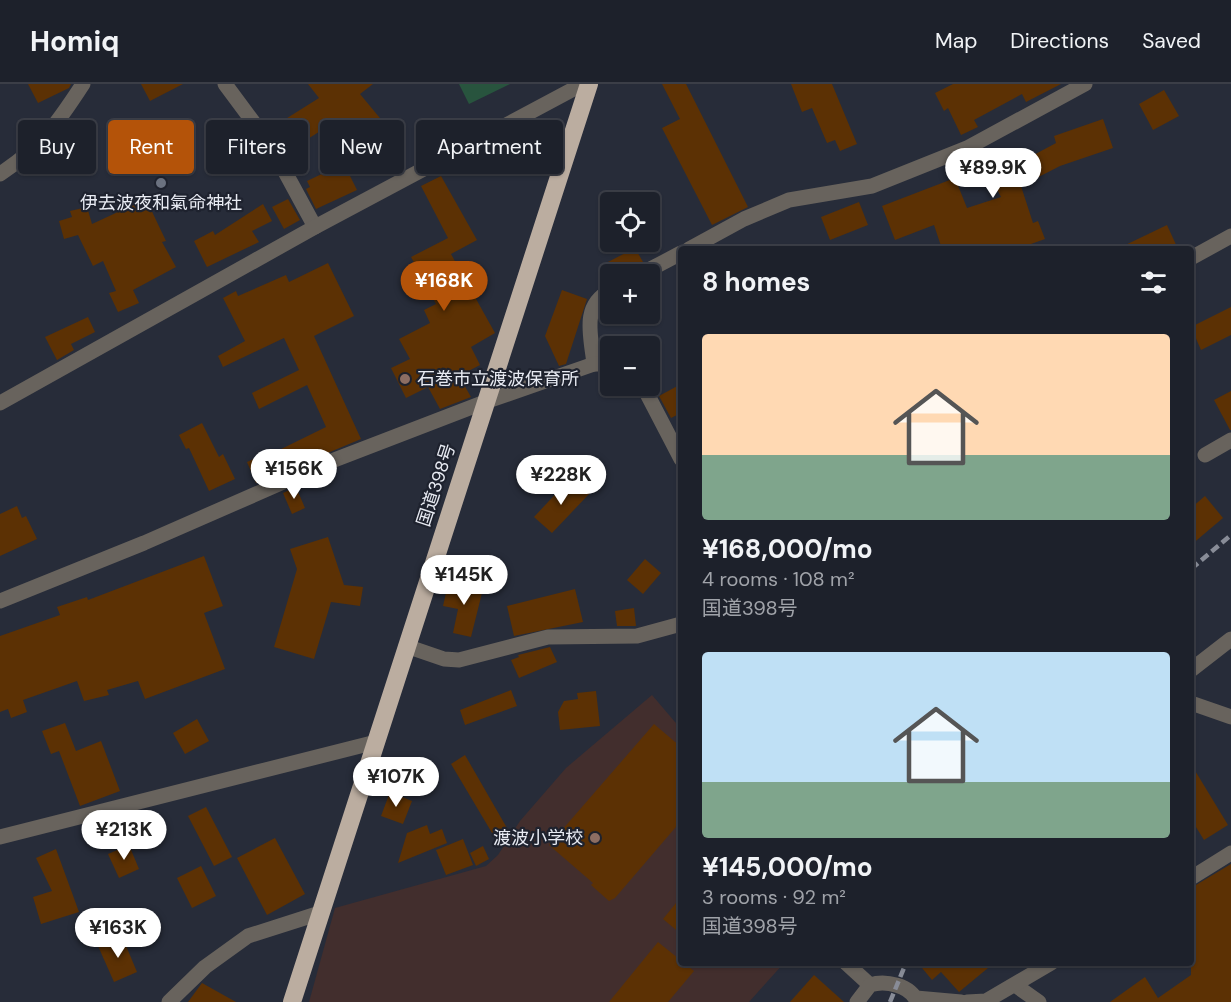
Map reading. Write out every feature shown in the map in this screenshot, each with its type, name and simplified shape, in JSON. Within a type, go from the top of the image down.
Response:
[{"type":"highway","name":"国道398号","points":[[292,1002],[589,84]]},
{"type":"street","points":[[0,174],[30,155],[56,126],[83,84]]},
{"type":"street","points":[[225,84],[271,146],[315,227]]},
{"type":"street","points":[[0,403],[315,227],[583,84]]},
{"type":"street","points":[[694,246],[744,219],[789,200],[872,186],[967,148],[1085,84]]},
{"type":"street","points":[[1194,256],[1231,236]]},
{"type":"street","points":[[660,264],[678,255]]},
{"type":"street","points":[[594,364],[589,319],[595,302],[600,298]]},
{"type":"street","points":[[0,601],[144,543],[329,462],[485,402],[594,364],[600,364]]},
{"type":"street","points":[[648,396],[678,453]]},
{"type":"street","points":[[1205,455],[1231,440]]},
{"type":"street","points":[[406,646],[444,659],[459,660],[548,637],[637,636],[678,625]]},
{"type":"street","points":[[1194,668],[1231,639]]},
{"type":"street","points":[[1194,704],[1231,717]]},
{"type":"street","points":[[0,837],[376,742]]},
{"type":"street","points":[[1194,876],[1231,853]]},
{"type":"street","points":[[170,1002],[205,967],[248,936],[320,913]]},
{"type":"street","points":[[849,966],[870,985]]},
{"type":"street","points":[[967,1002],[986,1001],[1046,966]]},
{"type":"street","points":[[856,1002],[870,985],[892,983],[916,1000],[961,1002]]},
{"type":"street","points":[[1015,985],[1039,1002]]},
{"type":"shaded area","name":"渡波小学校","points":[[652,695],[678,725],[678,966],[781,966],[749,1002],[309,1002],[335,908],[486,866],[498,855],[520,821],[566,768]]},
{"type":"green space","points":[[459,84],[510,84],[469,104]]},
{"type":"building","points":[[28,84],[71,84],[69,88],[38,103]]},
{"type":"building","points":[[141,84],[183,84],[150,101]]},
{"type":"building","points":[[308,84],[373,84],[360,94],[382,120],[320,120],[320,131],[308,139],[308,120],[284,120],[319,98]]},
{"type":"building","points":[[662,84],[686,84],[748,207],[712,225],[662,128],[680,119]]},
{"type":"building","points":[[791,84],[832,84],[857,144],[840,151],[835,140],[827,143],[812,108],[802,112]]},
{"type":"building","points":[[953,84],[1061,84],[1026,102],[1022,94],[974,120],[978,127],[961,135],[948,108],[944,111],[935,93]]},
{"type":"building","points":[[1164,90],[1179,116],[1153,130],[1139,104]]},
{"type":"building","points":[[1103,119],[1113,148],[1060,166],[1021,186],[1033,223],[1038,221],[1045,239],[1025,246],[941,246],[934,225],[895,240],[882,206],[955,178],[967,208],[1001,197],[986,168],[1008,156],[1013,166],[1056,143],[1054,136]]},
{"type":"building","points":[[322,174],[349,174],[357,190],[316,209],[306,189],[310,187],[307,181]]},
{"type":"building","points":[[441,176],[477,240],[451,254],[495,333],[471,347],[480,365],[459,376],[471,397],[440,409],[428,387],[406,398],[391,368],[410,359],[399,339],[430,323],[424,310],[436,304],[411,257],[448,238],[421,186]]},
{"type":"building","points":[[146,199],[166,241],[162,242],[176,267],[133,290],[139,303],[118,312],[109,293],[116,291],[103,261],[93,266],[78,235],[64,239],[59,221],[72,217],[70,211],[87,207],[92,224]]},
{"type":"building","points":[[288,199],[300,220],[284,229],[272,207]]},
{"type":"building","points":[[859,202],[868,225],[830,240],[821,217]]},
{"type":"building","points":[[263,204],[272,221],[252,231],[259,242],[207,267],[194,241],[213,231],[215,235]]},
{"type":"building","points":[[1167,225],[1177,246],[1123,246]]},
{"type":"building","points":[[627,252],[637,252],[643,262],[640,264],[609,264],[608,262]]},
{"type":"building","points":[[328,263],[354,316],[314,336],[361,439],[256,483],[247,462],[272,451],[273,453],[326,427],[307,385],[259,409],[252,393],[299,370],[284,338],[223,367],[218,356],[245,341],[223,298],[236,291],[238,296],[286,275],[289,282]]},
{"type":"building","points":[[562,290],[587,299],[566,364],[559,366],[545,336]]},
{"type":"building","points":[[1231,307],[1231,335],[1201,350],[1194,334],[1194,326]]},
{"type":"building","points":[[88,317],[95,332],[71,344],[74,350],[57,360],[45,337]]},
{"type":"building","points":[[678,386],[678,414],[671,418],[659,396]]},
{"type":"building","points":[[1231,391],[1231,430],[1230,430],[1214,400]]},
{"type":"building","points":[[202,423],[219,457],[223,454],[235,479],[209,491],[189,448],[186,449],[179,435]]},
{"type":"building","points":[[577,481],[590,493],[552,533],[534,517],[562,487],[567,492]]},
{"type":"building","points":[[296,487],[305,508],[292,514],[283,493]]},
{"type":"building","points":[[1205,496],[1223,518],[1194,542],[1194,505]]},
{"type":"building","points":[[17,506],[22,518],[26,516],[37,539],[0,556],[0,514]]},
{"type":"building","points":[[328,537],[344,585],[363,587],[360,606],[331,602],[314,659],[274,647],[297,569],[290,549]]},
{"type":"building","points":[[204,556],[223,606],[204,613],[225,669],[145,699],[138,681],[107,690],[109,695],[84,701],[77,681],[23,700],[27,712],[11,718],[8,709],[0,712],[0,636],[60,615],[57,607],[87,597],[88,600]]},
{"type":"building","points":[[645,559],[661,573],[643,594],[627,580]]},
{"type":"building","points":[[467,581],[484,585],[471,637],[453,633],[458,609],[443,606],[448,584],[466,588]]},
{"type":"building","points":[[575,589],[583,622],[514,636],[507,606]]},
{"type":"building","points":[[634,608],[636,626],[617,626],[615,611]]},
{"type":"building","points":[[550,647],[557,662],[519,678],[511,660],[519,657],[518,655]]},
{"type":"building","points":[[511,690],[517,706],[465,725],[460,710]]},
{"type":"building","points":[[596,691],[600,726],[560,730],[558,712],[564,701],[578,699],[577,693]]},
{"type":"building","points":[[197,719],[209,741],[185,754],[173,733]]},
{"type":"building","points":[[65,723],[76,751],[101,741],[120,791],[80,806],[59,751],[51,754],[42,731]]},
{"type":"building","points":[[654,724],[678,744],[678,824],[615,898],[609,901],[591,885],[593,883],[549,845]]},
{"type":"building","points":[[465,755],[511,835],[498,843],[451,764]]},
{"type":"building","points":[[1194,769],[1228,825],[1204,840],[1194,824]]},
{"type":"building","points":[[390,792],[412,801],[403,824],[381,816]]},
{"type":"building","points":[[206,807],[232,857],[214,866],[188,816]]},
{"type":"building","points":[[427,825],[430,834],[442,829],[447,843],[398,863],[407,833]]},
{"type":"building","points":[[275,838],[305,894],[267,915],[237,858]]},
{"type":"building","points":[[463,839],[473,865],[446,875],[436,850]]},
{"type":"building","points":[[129,845],[139,869],[119,878],[108,854]]},
{"type":"building","points":[[483,846],[489,859],[476,866],[470,853]]},
{"type":"building","points":[[56,849],[79,912],[41,924],[33,897],[52,891],[36,858]]},
{"type":"building","points":[[1231,864],[1231,1002],[1110,1002],[1145,977],[1158,998],[1191,975],[1191,966],[1194,966],[1194,886]]},
{"type":"building","points":[[201,866],[216,896],[192,908],[177,878]]},
{"type":"building","points":[[678,901],[678,932],[663,919]]},
{"type":"building","points":[[122,936],[137,972],[114,982],[98,946]]},
{"type":"building","points":[[658,942],[678,958],[678,966],[688,966],[694,971],[668,1002],[609,1002]]},
{"type":"building","points":[[920,966],[990,966],[959,992],[941,972],[932,980]]},
{"type":"building","points":[[814,975],[844,1002],[790,1002]]},
{"type":"building","points":[[202,983],[236,1002],[188,1002]]},
{"type":"railway","points":[[1194,566],[1231,535]]},
{"type":"railway","points":[[890,1002],[905,966]]},
{"type":"place","name":"伊去波夜和氣命神社","points":[[161,183]]},
{"type":"place","name":"石巻市立渡波保育所","points":[[405,379]]},
{"type":"place","name":"渡波小学校","points":[[595,838]]}]
